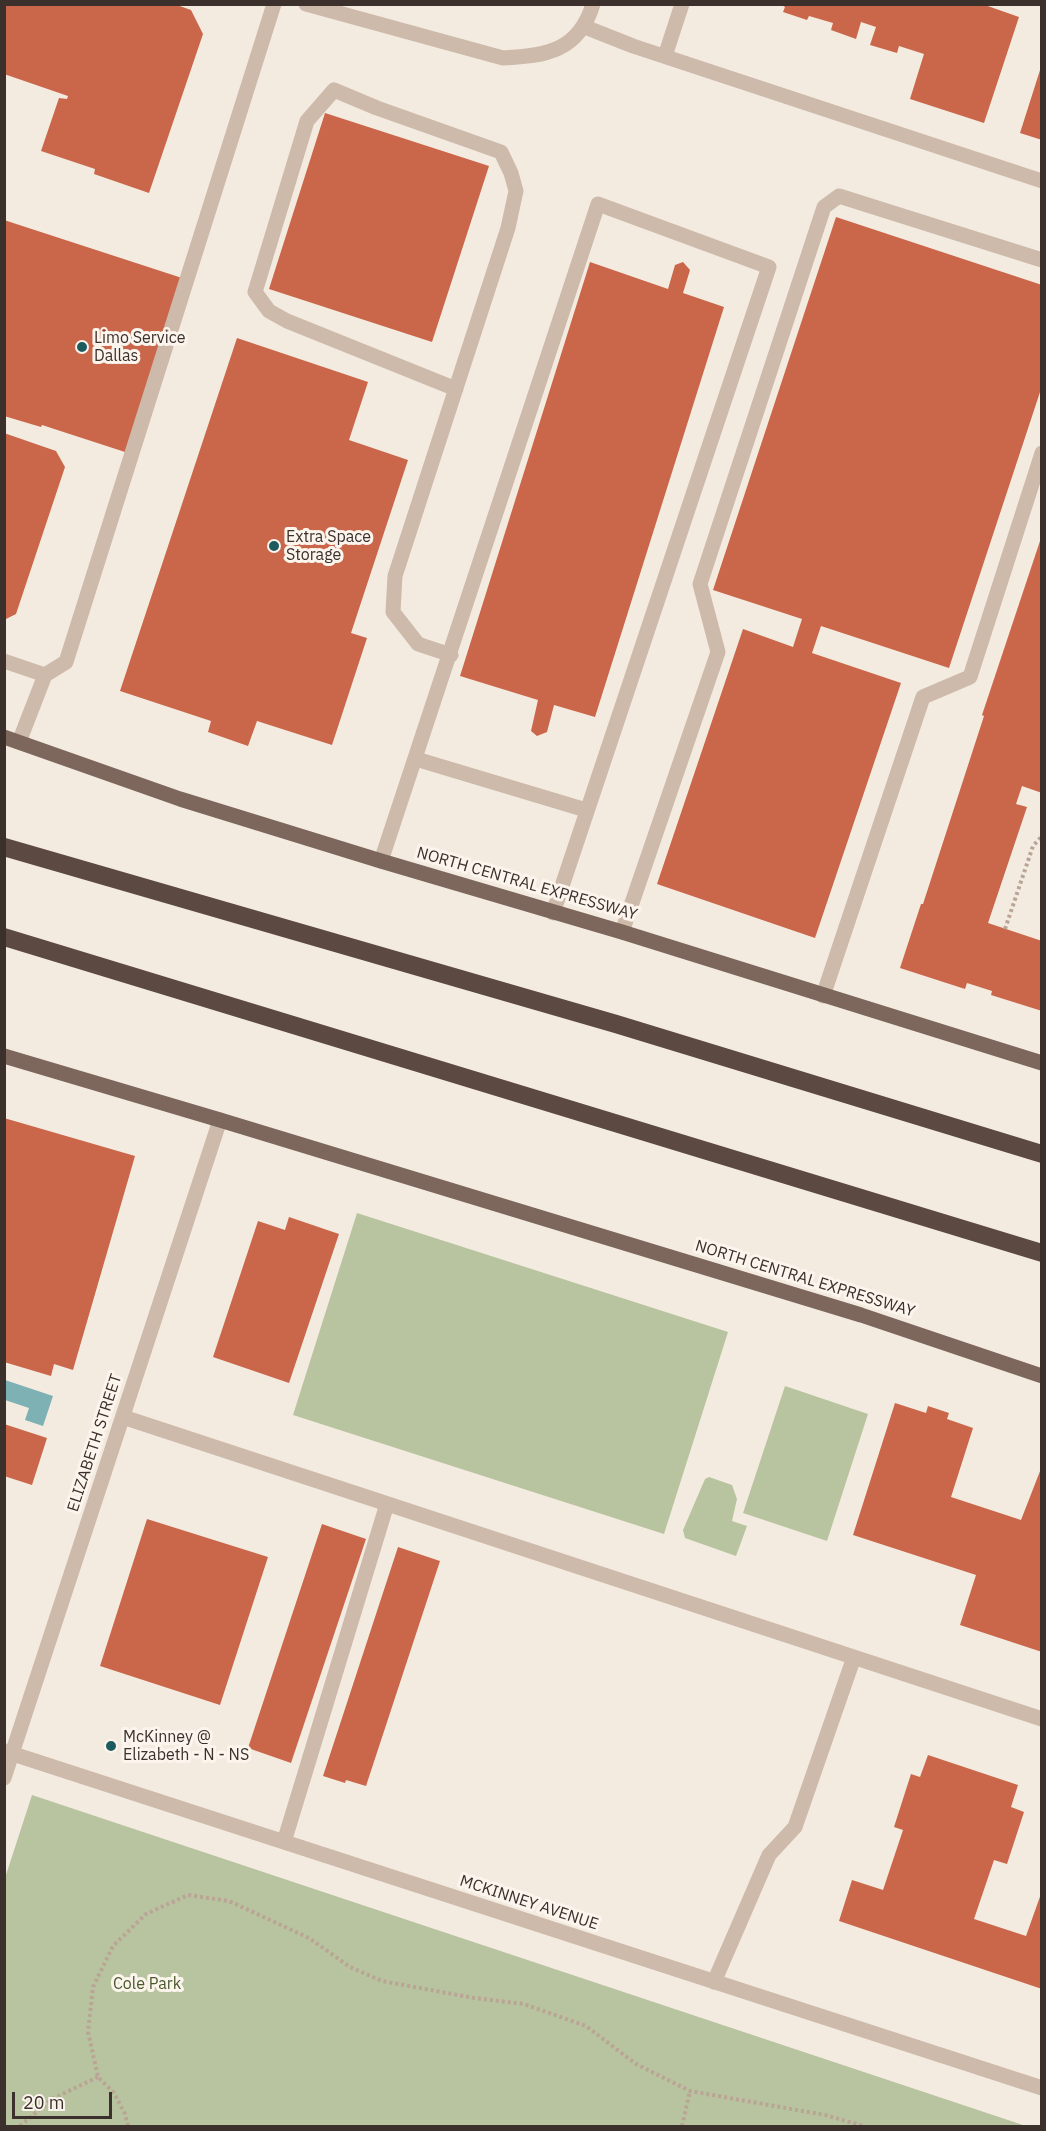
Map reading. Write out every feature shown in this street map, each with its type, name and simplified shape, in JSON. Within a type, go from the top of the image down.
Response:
[{"type":"highway","points":[[4,847],[616,1024],[1041,1154]]},
{"type":"highway","points":[[4,937],[1041,1253]]},
{"type":"highway","points":[[1013,1243],[1041,1265]]},
{"type":"main road","name":"NORTH CENTRAL EXPRESSWAY","points":[[12,740],[180,799],[622,932],[1041,1063]]},
{"type":"main road","name":"NORTH CENTRAL EXPRESSWAY","points":[[4,1056],[861,1316],[1041,1376]]},
{"type":"street","points":[[12,740],[45,675],[66,662],[274,4]]},
{"type":"street","points":[[306,4],[503,58],[535,56],[563,47],[585,27],[593,4]]},
{"type":"street","points":[[665,56],[682,4]]},
{"type":"street","points":[[585,27],[665,56],[1041,181]]},
{"type":"street","points":[[450,656],[418,644],[393,612],[395,576],[456,389],[508,228],[516,191],[501,152],[377,108],[334,90],[308,121],[255,292],[269,311],[287,321],[456,389]]},
{"type":"street","points":[[622,932],[718,652],[700,584],[824,207],[839,196],[1041,260]]},
{"type":"street","points":[[381,861],[598,204],[769,267],[553,913]]},
{"type":"street","points":[[823,996],[923,697],[970,677],[1041,453]]},
{"type":"street","points":[[4,661],[45,675]]},
{"type":"street","points":[[416,759],[586,810]]},
{"type":"street","name":"ELIZABETH STREET","points":[[4,1778],[8,1753],[123,1417],[220,1120]]},
{"type":"street","points":[[123,1417],[1041,1719]]},
{"type":"street","points":[[284,1842],[387,1504]]},
{"type":"street","points":[[714,1982],[769,1854],[795,1827],[854,1657]]},
{"type":"street","name":"MCKINNEY AVENUE","points":[[8,1753],[1041,2088]]},
{"type":"path","points":[[1005,929],[1033,846],[1041,836]]},
{"type":"path","points":[[128,2127],[114,2093],[98,2077],[88,2032],[93,1987],[113,1946],[146,1914],[188,1895],[229,1901],[309,1938],[350,1967],[382,1980],[474,1998],[524,2004],[586,2026],[636,2064],[690,2091],[825,2115],[863,2127]]},
{"type":"path","points":[[20,2127],[52,2099],[98,2077]]},
{"type":"path","points":[[682,2127],[690,2091]]},
{"type":"green space","points":[[357,1213],[728,1332],[664,1534],[293,1415]]},
{"type":"green space","points":[[785,1386],[868,1414],[827,1541],[743,1513]]},
{"type":"green space","points":[[709,1477],[732,1485],[737,1499],[732,1521],[747,1526],[736,1556],[685,1538],[683,1530],[705,1479]]},
{"type":"green space","name":"Cole Park","points":[[32,1795],[1026,2126],[5,2126],[5,1878]]},
{"type":"water","points":[[5,1380],[53,1396],[43,1426],[25,1420],[29,1408],[5,1400]]},
{"type":"building","points":[[4,4],[174,4],[191,10],[203,34],[149,193],[94,174],[95,169],[41,151],[59,98],[67,99],[68,96],[4,74]]},
{"type":"building","points":[[780,4],[982,4],[1019,17],[984,123],[910,99],[924,54],[899,46],[897,53],[870,45],[876,27],[861,22],[856,39],[831,30],[833,23],[809,16],[807,20],[783,12],[785,7]]},
{"type":"building","points":[[1042,67],[1042,140],[1020,133]]},
{"type":"building","points":[[325,113],[489,166],[432,342],[269,289]]},
{"type":"building","points":[[836,217],[1042,285],[1042,386],[949,668],[821,626],[812,653],[901,683],[815,938],[657,884],[743,629],[793,647],[802,619],[713,590]]},
{"type":"building","name":"Limo Service Dallas","points":[[4,220],[182,278],[125,452],[42,425],[41,427],[4,416]]},
{"type":"building","points":[[590,262],[668,289],[675,265],[683,262],[690,270],[683,293],[724,307],[595,717],[554,705],[547,732],[537,736],[531,731],[538,700],[460,676]]},
{"type":"building","name":"Extra Space Storage","points":[[237,338],[368,382],[349,440],[408,460],[351,633],[367,638],[332,745],[257,721],[248,746],[208,732],[211,721],[120,691]]},
{"type":"building","points":[[4,433],[56,451],[65,467],[16,614],[4,620]]},
{"type":"building","points":[[1042,535],[1042,793],[1022,786],[1016,804],[1027,807],[988,923],[1042,941],[1042,1011],[991,995],[992,991],[967,983],[965,989],[900,968],[921,904],[923,904],[984,716],[982,715]]},
{"type":"building","points":[[4,1118],[135,1156],[73,1370],[54,1364],[51,1376],[4,1362]]},
{"type":"building","points":[[289,1217],[339,1234],[289,1383],[213,1357],[258,1221],[285,1230]]},
{"type":"building","points":[[895,1403],[926,1413],[928,1406],[949,1413],[947,1419],[973,1428],[951,1497],[1021,1520],[1042,1466],[1042,1652],[960,1625],[976,1575],[853,1535]]},
{"type":"building","points":[[4,1424],[47,1438],[32,1485],[4,1476]]},
{"type":"building","points":[[147,1519],[268,1557],[220,1705],[100,1666]]},
{"type":"building","points":[[322,1524],[366,1539],[291,1763],[248,1748]]},
{"type":"building","points":[[398,1547],[440,1561],[366,1786],[346,1780],[345,1783],[323,1776]]},
{"type":"building","points":[[928,1755],[1018,1785],[1011,1807],[1024,1812],[1007,1864],[994,1860],[974,1919],[1026,1936],[1042,1891],[1042,1989],[839,1921],[852,1880],[883,1890],[903,1830],[894,1827],[911,1774],[920,1777]]},
{"type":"place","name":"Limo Service Dallas","points":[[82,347]]},
{"type":"place","name":"Extra Space Storage","points":[[274,546]]},
{"type":"place","name":"McKinney @ Elizabeth - N - NS","points":[[111,1746]]}]
